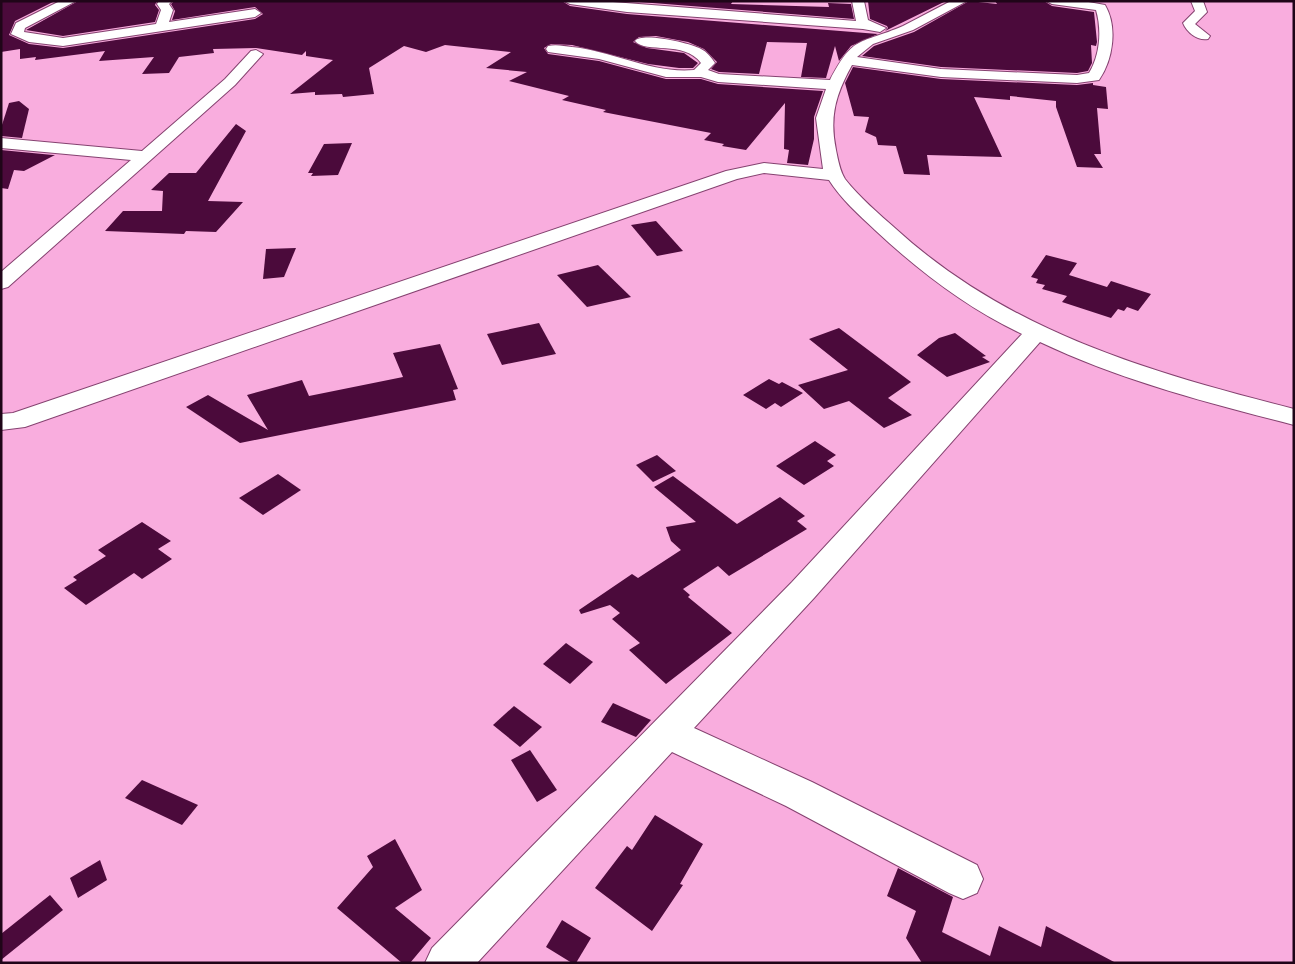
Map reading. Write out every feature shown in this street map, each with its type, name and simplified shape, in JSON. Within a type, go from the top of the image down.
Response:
[{"type":"street","points":[[70,1],[20,26],[18,34],[29,38],[64,42],[255,13]]},
{"type":"street","points":[[161,27],[167,10],[163,4],[166,1]]},
{"type":"street","points":[[570,1],[627,8],[866,25],[902,31]]},
{"type":"street","points":[[858,1],[861,19],[866,25]]},
{"type":"street","points":[[961,1],[902,31],[870,40],[857,49],[847,60],[824,119],[826,142],[835,175],[900,246],[951,286],[1035,334],[1098,360],[1184,388],[1294,417]]},
{"type":"street","points":[[847,60],[941,73],[1077,79],[1094,77],[1104,49],[1106,29],[1101,7],[1052,1]]},
{"type":"street","points":[[1197,1],[1201,12],[1189,23],[1192,28],[1204,36]]},
{"type":"street","points":[[641,42],[692,48],[698,51],[708,63],[700,70],[702,73]]},
{"type":"street","points":[[553,49],[607,57],[626,64],[662,72],[692,75],[702,73],[718,78],[836,85]]},
{"type":"street","points":[[1,283],[230,82],[256,54]]},
{"type":"street","points":[[1,143],[145,156]]},
{"type":"street","points":[[1,422],[16,421],[732,174],[764,168],[835,175]]},
{"type":"street","points":[[448,963],[803,590],[1035,334]]},
{"type":"street","points":[[667,733],[798,794],[963,879]]},
{"type":"building","points":[[1,1],[55,1],[15,21],[9,35],[29,44],[63,48],[255,19],[263,14],[255,7],[172,20],[175,11],[171,4],[174,1],[562,1],[570,6],[627,14],[878,34],[851,46],[839,61],[835,46],[826,78],[801,77],[807,43],[767,42],[759,74],[719,72],[711,69],[717,62],[704,49],[688,42],[656,36],[639,37],[633,42],[647,48],[684,53],[698,63],[693,68],[679,68],[648,64],[572,45],[551,44],[544,48],[548,54],[599,61],[666,79],[701,79],[718,84],[823,91],[814,117],[814,139],[808,165],[787,163],[789,150],[784,149],[785,103],[746,150],[722,146],[724,144],[704,140],[711,133],[603,112],[606,110],[562,100],[569,96],[509,81],[527,72],[486,68],[511,52],[445,45],[426,52],[404,46],[369,68],[374,94],[343,97],[342,94],[315,95],[315,92],[290,94],[333,60],[306,56],[306,51],[302,55],[256,48],[213,49],[214,53],[179,57],[169,73],[142,74],[154,57],[99,61],[105,51],[35,60],[36,57],[20,59],[20,49],[1,52]]},
{"type":"building","points":[[78,1],[157,1],[155,5],[159,10],[155,22],[63,36],[26,30]]},
{"type":"building","points":[[627,1],[733,1],[731,4],[829,7],[828,3],[851,4],[854,19]]},
{"type":"building","points":[[868,1],[946,1],[885,31],[888,28],[887,26],[870,19]]},
{"type":"building","points":[[969,1],[997,4],[995,1],[1044,1],[1052,6],[1094,12],[1097,42],[1096,46],[1091,45],[1092,63],[1088,71],[1077,73],[941,67],[862,56],[874,46],[914,32]]},
{"type":"building","points":[[853,67],[941,79],[1077,85],[1093,83],[1093,85],[1106,87],[1108,109],[1097,108],[1101,154],[1094,154],[1103,168],[1077,167],[1056,107],[1056,101],[1010,96],[1010,100],[974,97],[1002,157],[927,155],[930,175],[904,174],[896,146],[878,145],[876,137],[865,132],[869,117],[854,116],[845,83]]},
{"type":"building","points":[[19,101],[29,109],[22,138],[1,136],[1,128],[9,103]]},
{"type":"building","points":[[236,124],[246,131],[208,201],[243,202],[216,232],[186,231],[184,234],[105,231],[123,211],[162,211],[163,191],[151,190],[169,173],[196,173]]},
{"type":"building","points":[[352,143],[338,175],[311,176],[313,173],[308,173],[324,144]]},
{"type":"building","points":[[1,150],[55,155],[24,171],[14,170],[8,189],[1,188]]},
{"type":"building","points":[[656,221],[683,251],[657,256],[631,225]]},
{"type":"building","points":[[296,248],[284,277],[263,279],[266,249]]},
{"type":"building","points":[[1046,255],[1077,263],[1069,275],[1107,287],[1111,281],[1151,294],[1138,311],[1127,307],[1124,311],[1118,309],[1111,318],[1062,302],[1067,296],[1042,289],[1045,285],[1036,283],[1038,279],[1031,277]]},
{"type":"building","points":[[598,265],[631,297],[587,307],[557,275]]},
{"type":"building","points":[[539,323],[556,354],[502,365],[487,334]]},
{"type":"building","points":[[839,328],[911,382],[888,398],[912,415],[884,428],[849,401],[824,409],[798,385],[848,370],[809,339]]},
{"type":"building","points":[[955,333],[986,356],[982,357],[990,362],[947,377],[917,355],[939,338]]},
{"type":"building","points":[[440,344],[458,389],[453,390],[456,400],[240,443],[186,407],[208,395],[268,430],[247,395],[302,380],[309,396],[403,377],[393,353]]},
{"type":"building","points":[[769,379],[779,384],[782,382],[803,393],[781,407],[775,403],[766,409],[743,395]]},
{"type":"building","points":[[815,441],[836,455],[827,461],[834,466],[804,485],[776,466]]},
{"type":"building","points":[[657,455],[676,471],[653,482],[636,465]]},
{"type":"building","points":[[278,474],[301,490],[263,515],[239,498]]},
{"type":"building","points":[[673,476],[737,524],[780,497],[805,516],[797,521],[807,529],[729,576],[718,566],[683,589],[690,595],[688,597],[732,633],[666,684],[629,650],[640,643],[612,619],[620,613],[610,605],[581,614],[579,610],[632,574],[638,578],[681,550],[671,541],[666,527],[696,522],[654,487]]},
{"type":"building","points":[[142,522],[171,541],[158,549],[172,559],[142,579],[134,573],[86,605],[64,588],[77,580],[73,577],[106,556],[98,550]]},
{"type":"building","points":[[566,643],[593,662],[570,684],[543,664]]},
{"type":"building","points":[[613,703],[651,720],[636,737],[601,722]]},
{"type":"building","points":[[514,706],[542,727],[520,747],[493,725]]},
{"type":"building","points":[[530,750],[557,790],[537,802],[511,760]]},
{"type":"building","points":[[142,780],[198,805],[182,825],[125,798]]},
{"type":"building","points":[[655,815],[703,844],[680,884],[683,885],[652,931],[595,888],[627,846],[632,850]]},
{"type":"building","points":[[395,839],[422,890],[395,908],[431,938],[410,963],[402,963],[337,908],[373,867],[367,856]]},
{"type":"building","points":[[100,860],[107,880],[78,898],[70,878]]},
{"type":"building","points":[[898,868],[953,897],[942,932],[990,956],[999,926],[1041,947],[1046,926],[1116,963],[922,963],[906,938],[916,911],[887,896]]},
{"type":"building","points":[[50,895],[63,910],[1,960],[1,934]]},
{"type":"building","points":[[562,920],[591,938],[576,963],[572,963],[546,947]]}]
